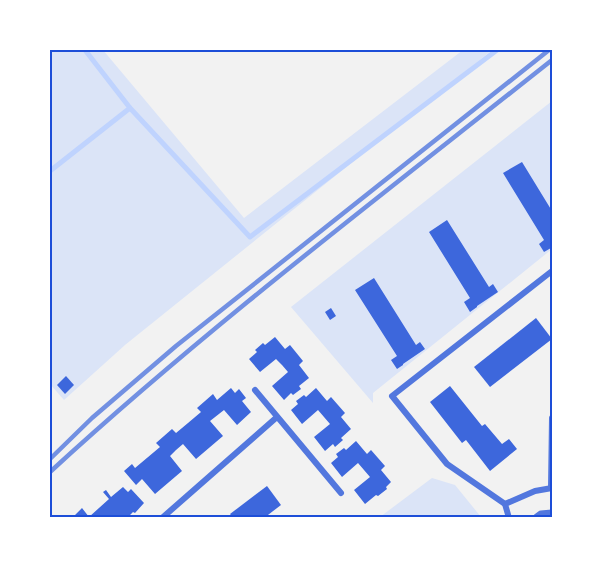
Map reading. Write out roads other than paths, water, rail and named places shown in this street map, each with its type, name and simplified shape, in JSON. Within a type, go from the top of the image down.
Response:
[{"type":"street","points":[[509,518],[505,504],[447,464],[392,396],[552,271]]},
{"type":"street","points":[[255,390],[341,493]]},
{"type":"street","points":[[162,518],[277,417]]},
{"type":"street","points":[[505,504],[535,491],[552,488],[552,418]]},
{"type":"street","points":[[539,516],[552,514]]},
{"type":"waterway","points":[[50,171],[130,108],[85,50]]},
{"type":"waterway","points":[[130,108],[250,237],[497,50]]},
{"type":"railway","points":[[50,459],[92,418],[176,346],[549,50]]},
{"type":"railway","points":[[50,472],[234,313],[552,60]]}]
